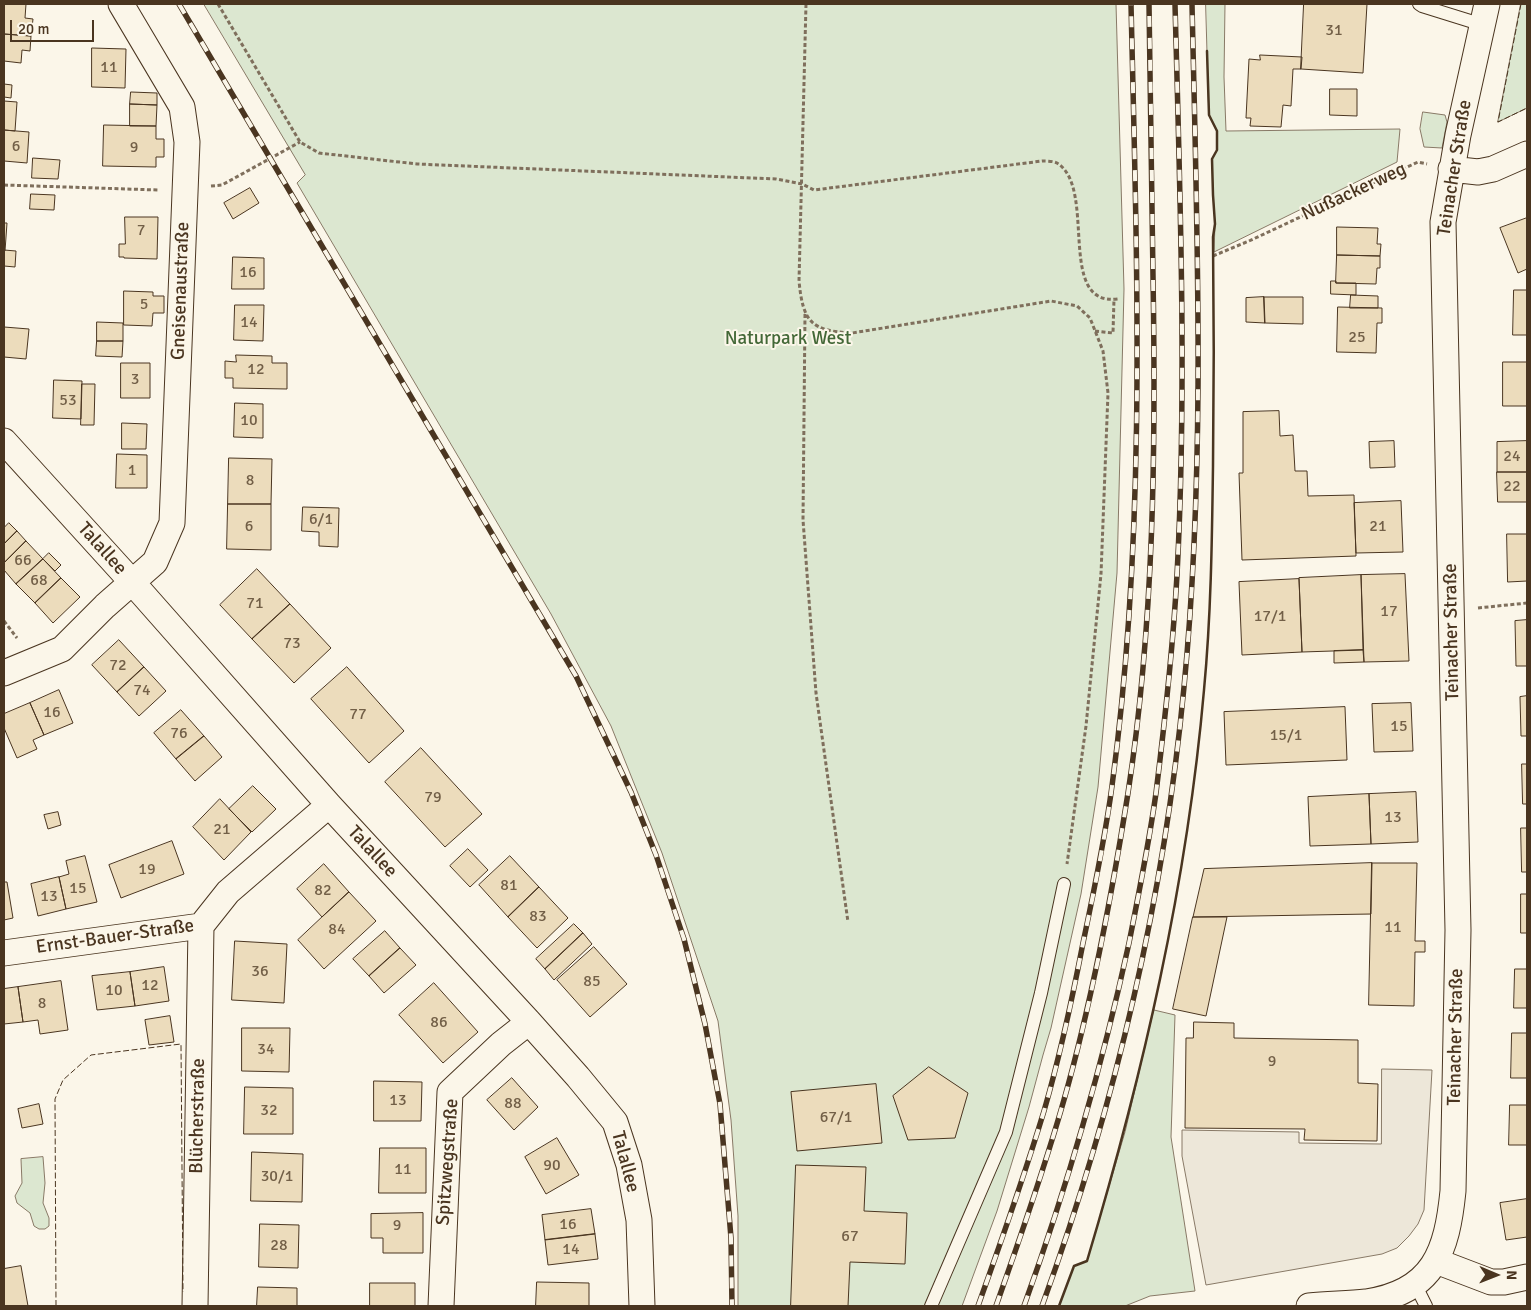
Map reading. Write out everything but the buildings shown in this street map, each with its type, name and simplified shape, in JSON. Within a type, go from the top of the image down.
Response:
[{"type":"street","name":"Gneisenaustraße","points":[[4,674],[62,649],[105,606],[155,562],[172,523],[187,142],[182,107],[121,4]]},
{"type":"street","name":"Teinacher Straße","points":[[1309,1306],[1375,1300],[1390,1297],[1410,1288],[1426,1276],[1436,1261],[1450,1222],[1453,1191],[1458,930],[1443,254],[1444,222],[1451,169],[1485,14]]},
{"type":"street","points":[[1451,169],[1478,172],[1527,154]]},
{"type":"street","name":"Talallee","points":[[4,441],[132,582],[329,805],[529,1022],[615,1122],[630,1165],[639,1220],[642,1306]]},
{"type":"street","name":"Ernst-Bauer-Straße","points":[[4,953],[201,926],[228,892],[329,805]]},
{"type":"street","name":"Blücherstraße","points":[[195,1306],[201,926]]},
{"type":"street","name":"Spitzwegstraße","points":[[441,1306],[450,1092],[501,1044],[529,1022]]},
{"type":"street","points":[[1436,1261],[1491,1282],[1504,1282],[1527,1277]]},
{"type":"lane","points":[[1419,4],[1422,6],[1485,14]]},
{"type":"lane","points":[[931,1306],[1006,1132],[1041,993],[1064,884]]},
{"type":"lane","points":[[1415,1284],[1426,1306]]},
{"type":"path","points":[[218,4],[300,142],[319,153],[417,164],[776,179],[802,184],[814,190],[1042,161],[1055,162],[1066,171],[1074,192],[1084,280],[1091,292],[1096,295],[1103,298],[1116,299],[1113,333],[1095,331]]},
{"type":"path","points":[[806,4],[799,282],[805,313],[803,520],[816,693],[848,922]]},
{"type":"path","points":[[4,185],[185,190],[222,185],[300,142]]},
{"type":"path","name":"Nußackerweg","points":[[1214,256],[1418,162],[1451,169]]},
{"type":"path","points":[[805,313],[817,326],[832,332],[852,333],[1051,301],[1077,306],[1090,318],[1103,351],[1108,393],[1102,574],[1086,726],[1064,884]]},
{"type":"path","points":[[1452,610],[1527,603]]},
{"type":"path","points":[[4,621],[22,644]]},
{"type":"green space","name":"Naturpark West","points":[[204,4],[1116,4],[1124,289],[1117,573],[1098,787],[1081,894],[1051,1028],[997,1211],[962,1306],[738,1306],[738,1216],[731,1120],[718,1021],[662,853],[611,726],[551,614],[297,183],[305,175]]},
{"type":"green space","points":[[1206,4],[1225,4],[1224,77],[1226,131],[1400,129],[1397,162],[1214,252],[1215,224],[1212,159],[1217,150],[1217,131],[1209,115]]},
{"type":"green space","points":[[1521,4],[1527,4],[1527,108],[1498,122]]},
{"type":"green space","points":[[1423,112],[1445,115],[1447,122],[1442,148],[1424,147],[1420,129]]},
{"type":"green space","points":[[1154,1010],[1175,1015],[1171,1137],[1195,1291],[1150,1296],[1125,1306],[1059,1306],[1074,1266],[1087,1261],[1125,1132]]},
{"type":"green space","points":[[43,1157],[45,1183],[43,1203],[49,1218],[49,1226],[45,1229],[39,1229],[34,1226],[30,1213],[17,1203],[15,1196],[22,1183],[21,1159]]},
{"type":"shaded area","points":[[1382,1069],[1432,1070],[1424,1210],[1418,1224],[1409,1236],[1397,1248],[1382,1254],[1206,1285],[1182,1156],[1182,1130],[1299,1132],[1299,1143],[1381,1144]]},
{"type":"railway","points":[[179,4],[576,676],[631,792],[656,855],[684,939],[705,1024],[720,1104],[731,1238],[732,1306]]},
{"type":"railway","points":[[978,1306],[1004,1234],[1044,1111],[1055,1070],[1095,884],[1112,786],[1123,689],[1131,591],[1135,494],[1137,298],[1131,4]]},
{"type":"railway","points":[[996,1306],[1044,1165],[1080,1038],[1099,956],[1128,793],[1137,729],[1148,600],[1153,470],[1154,340],[1149,4]]},
{"type":"railway","points":[[1024,1306],[1069,1172],[1107,1035],[1129,943],[1147,849],[1163,738],[1177,575],[1182,432],[1182,290],[1175,4]]},
{"type":"railway","points":[[1042,1306],[1092,1155],[1133,1001],[1164,845],[1175,766],[1191,602],[1198,431],[1192,4]]},
{"type":"fence","points":[[1521,4],[1498,122],[1527,108]]},
{"type":"fence","points":[[56,1306],[55,1099],[63,1080],[91,1055],[181,1044],[183,1292]]},
{"type":"wall","points":[[1059,1306],[1074,1266],[1087,1261],[1127,1120],[1160,979],[1174,907],[1196,763],[1208,634],[1213,494],[1213,237],[1215,224],[1212,159],[1217,150],[1217,131],[1209,115],[1207,51]]}]
